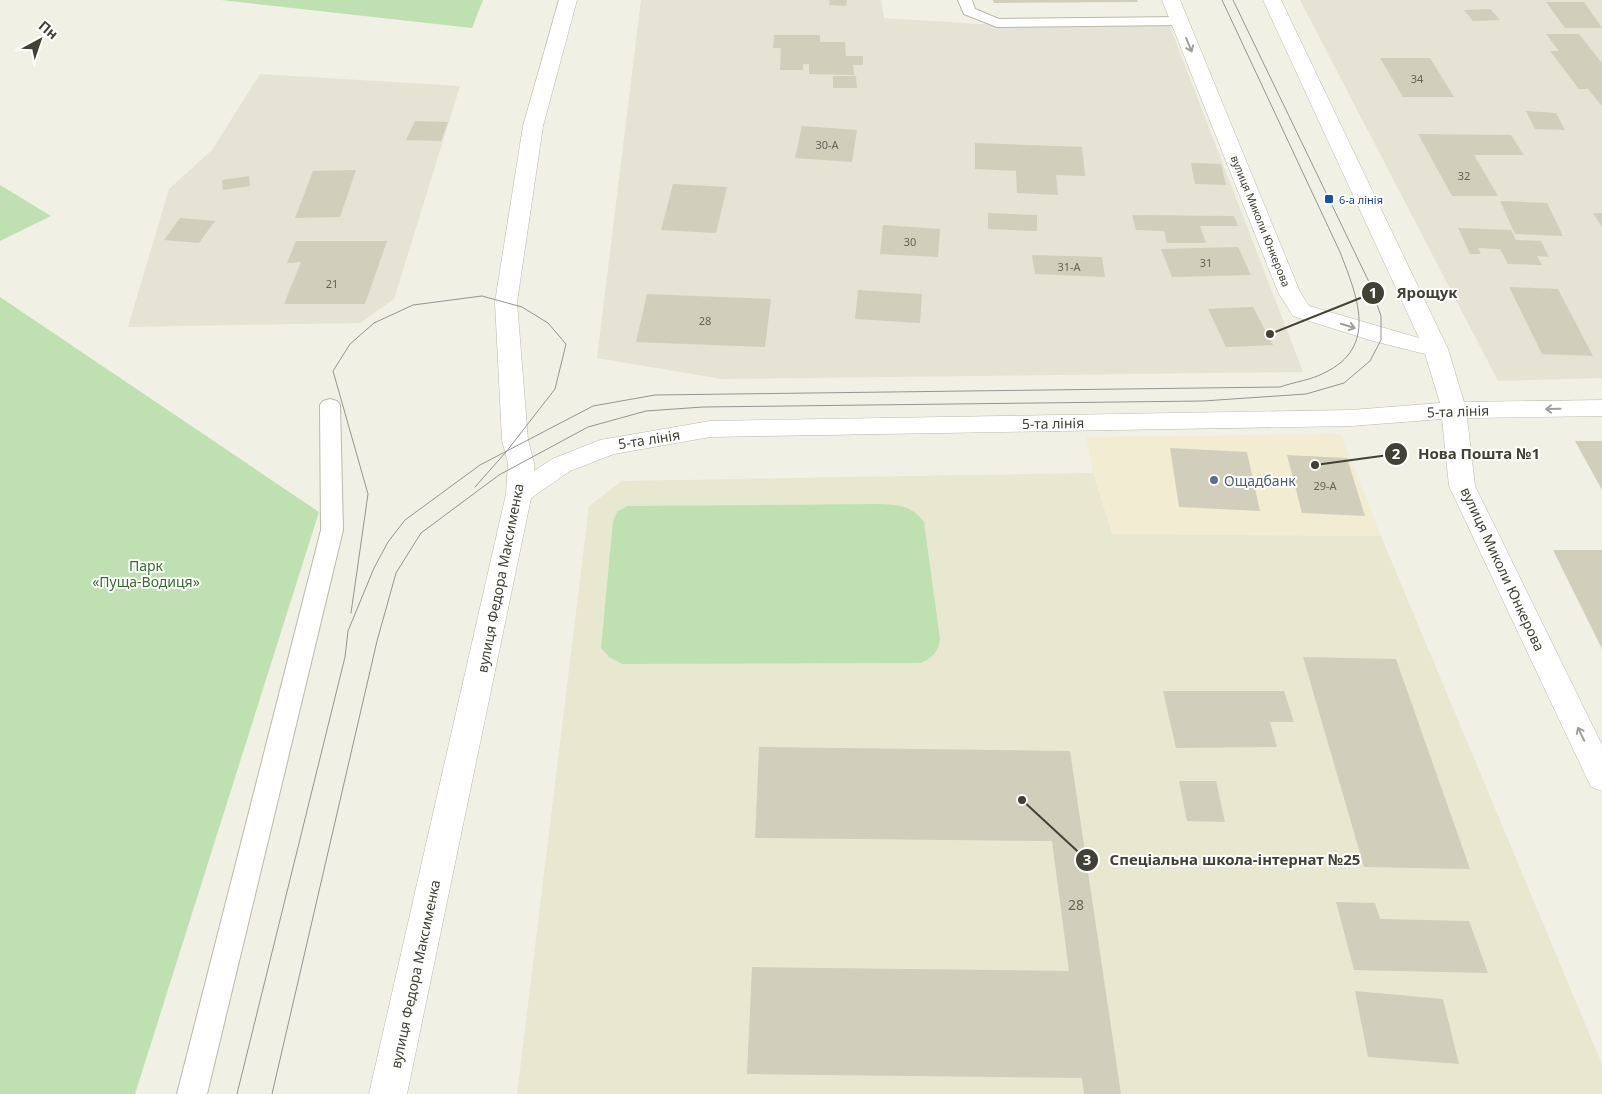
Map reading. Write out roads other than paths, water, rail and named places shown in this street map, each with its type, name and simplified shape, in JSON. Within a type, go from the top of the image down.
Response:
[{"type":"street","name":"вулиця Федора Максименка","points":[[388,1094],[519,494],[521,463],[515,440],[506,302],[532,126],[568,0]]},
{"type":"street","name":"вулиця Миколи Юнкерова","points":[[1171,0],[1289,292],[1301,311],[1381,336],[1436,349]]},
{"type":"street","name":"вулиця Миколи Юнкерова","points":[[1272,0],[1436,349],[1454,410],[1462,486],[1602,778]]},
{"type":"street","name":"5-та лінія","points":[[519,494],[561,465],[609,446],[710,429],[1341,418],[1454,410],[1602,408]]},
{"type":"lane","points":[[965,0],[969,12],[997,23],[1180,21]]},
{"type":"lane","points":[[192,1094],[332,530],[330,405]]},
{"type":"tram line","points":[[507,451],[593,406],[655,395],[1280,387],[1324,373],[1341,362],[1352,349],[1358,335],[1357,303],[1340,252],[1222,0]]},
{"type":"tram line","points":[[272,1094],[377,641],[396,573],[421,533],[499,475],[588,427],[646,411],[703,407],[1203,401],[1306,394],[1344,383],[1370,361],[1381,340],[1381,316],[1370,284],[1233,0]]},
{"type":"tram line","points":[[351,613],[368,494],[333,371],[350,344],[374,323],[413,305],[482,296],[522,307],[548,323],[566,344],[555,389],[507,451]]},
{"type":"tram line","points":[[237,1094],[345,657],[348,631],[374,568],[388,542],[405,520],[480,465],[507,451]]},
{"type":"tram line","points":[[475,487],[507,451]]},
{"type":"place","name":"6-а лінія","points":[[1329,199]]},
{"type":"place","name":"Ярощук","points":[[1270,334]]},
{"type":"place","name":"Нова Пошта №1","points":[[1315,465]]},
{"type":"place","name":"Ощадбанк","points":[[1214,480]]},
{"type":"place","name":"Спеціальна школа-інтернат №25","points":[[1022,800]]},
{"type":"park label","name":"Парк «Пуща-Водиця»","points":[[146,574]]}]
